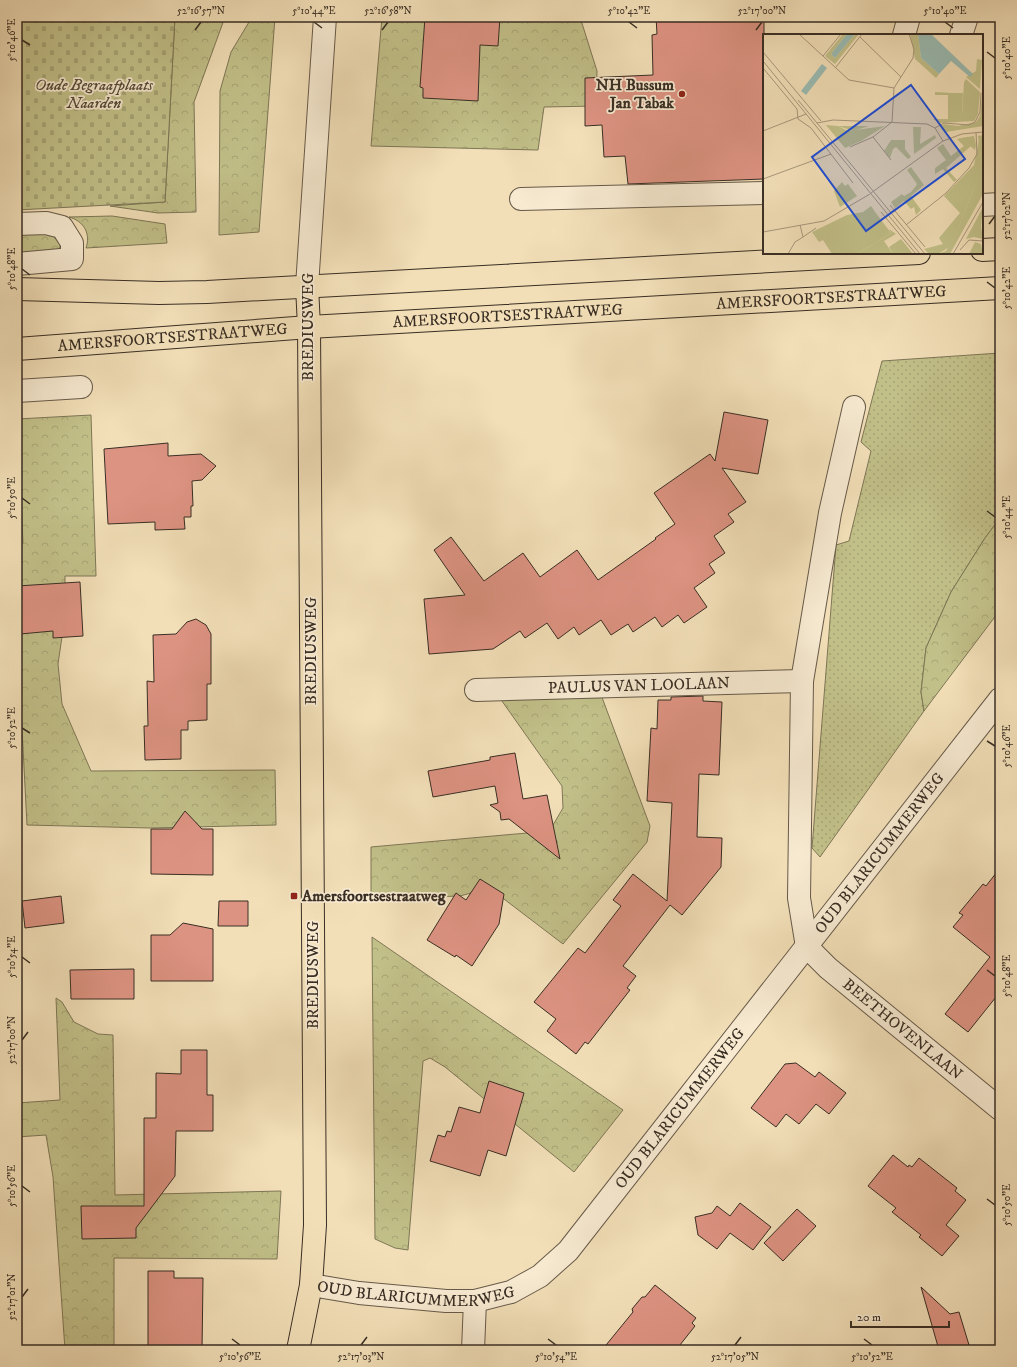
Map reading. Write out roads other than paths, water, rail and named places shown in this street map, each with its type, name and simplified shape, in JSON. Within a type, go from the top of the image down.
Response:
[{"type":"main road","points":[[983,250],[1000,248]]},
{"type":"main road","points":[[17,289],[159,293],[900,254]]},
{"type":"main road","name":"BREDIUSWEG","points":[[307,286],[309,327],[315,1225],[311,1285]]},
{"type":"main road","name":"AMERSFOORTSESTRAATWEG","points":[[17,349],[309,327],[1000,288]]},
{"type":"main road","name":"OUD BLARICUMMERWEG","points":[[298,1350],[311,1285]]},
{"type":"street","name":"BREDIUSWEG","points":[[307,286],[325,17]]},
{"type":"street","points":[[904,34],[909,17]]},
{"type":"street","points":[[521,199],[763,193]]},
{"type":"street","points":[[983,205],[1000,204]]},
{"type":"street","points":[[17,224],[46,223],[62,227],[72,243],[72,259],[17,264]]},
{"type":"street","points":[[17,391],[81,387]]},
{"type":"street","points":[[807,947],[799,898],[802,681],[830,513],[854,407]]},
{"type":"street","name":"PAULUS VAN LOOLAAN","points":[[476,690],[802,681]]},
{"type":"street","name":"OUD BLARICUMMERWEG","points":[[311,1285],[359,1293],[446,1301],[475,1301],[512,1292],[540,1276],[568,1251],[1000,699]]},
{"type":"street","name":"BEETHOVENLAAN","points":[[807,947],[828,968],[1000,1109]]},
{"type":"street","points":[[473,1350],[475,1301]]},
{"type":"place","name":"NH Bussum Jan Tabak","points":[[682,94]]},
{"type":"place","name":"Amersfoortsestraatweg","points":[[294,896]]},
{"type":"park label","name":"Oude Begraafplaats Naarden","points":[[94,94]]}]
